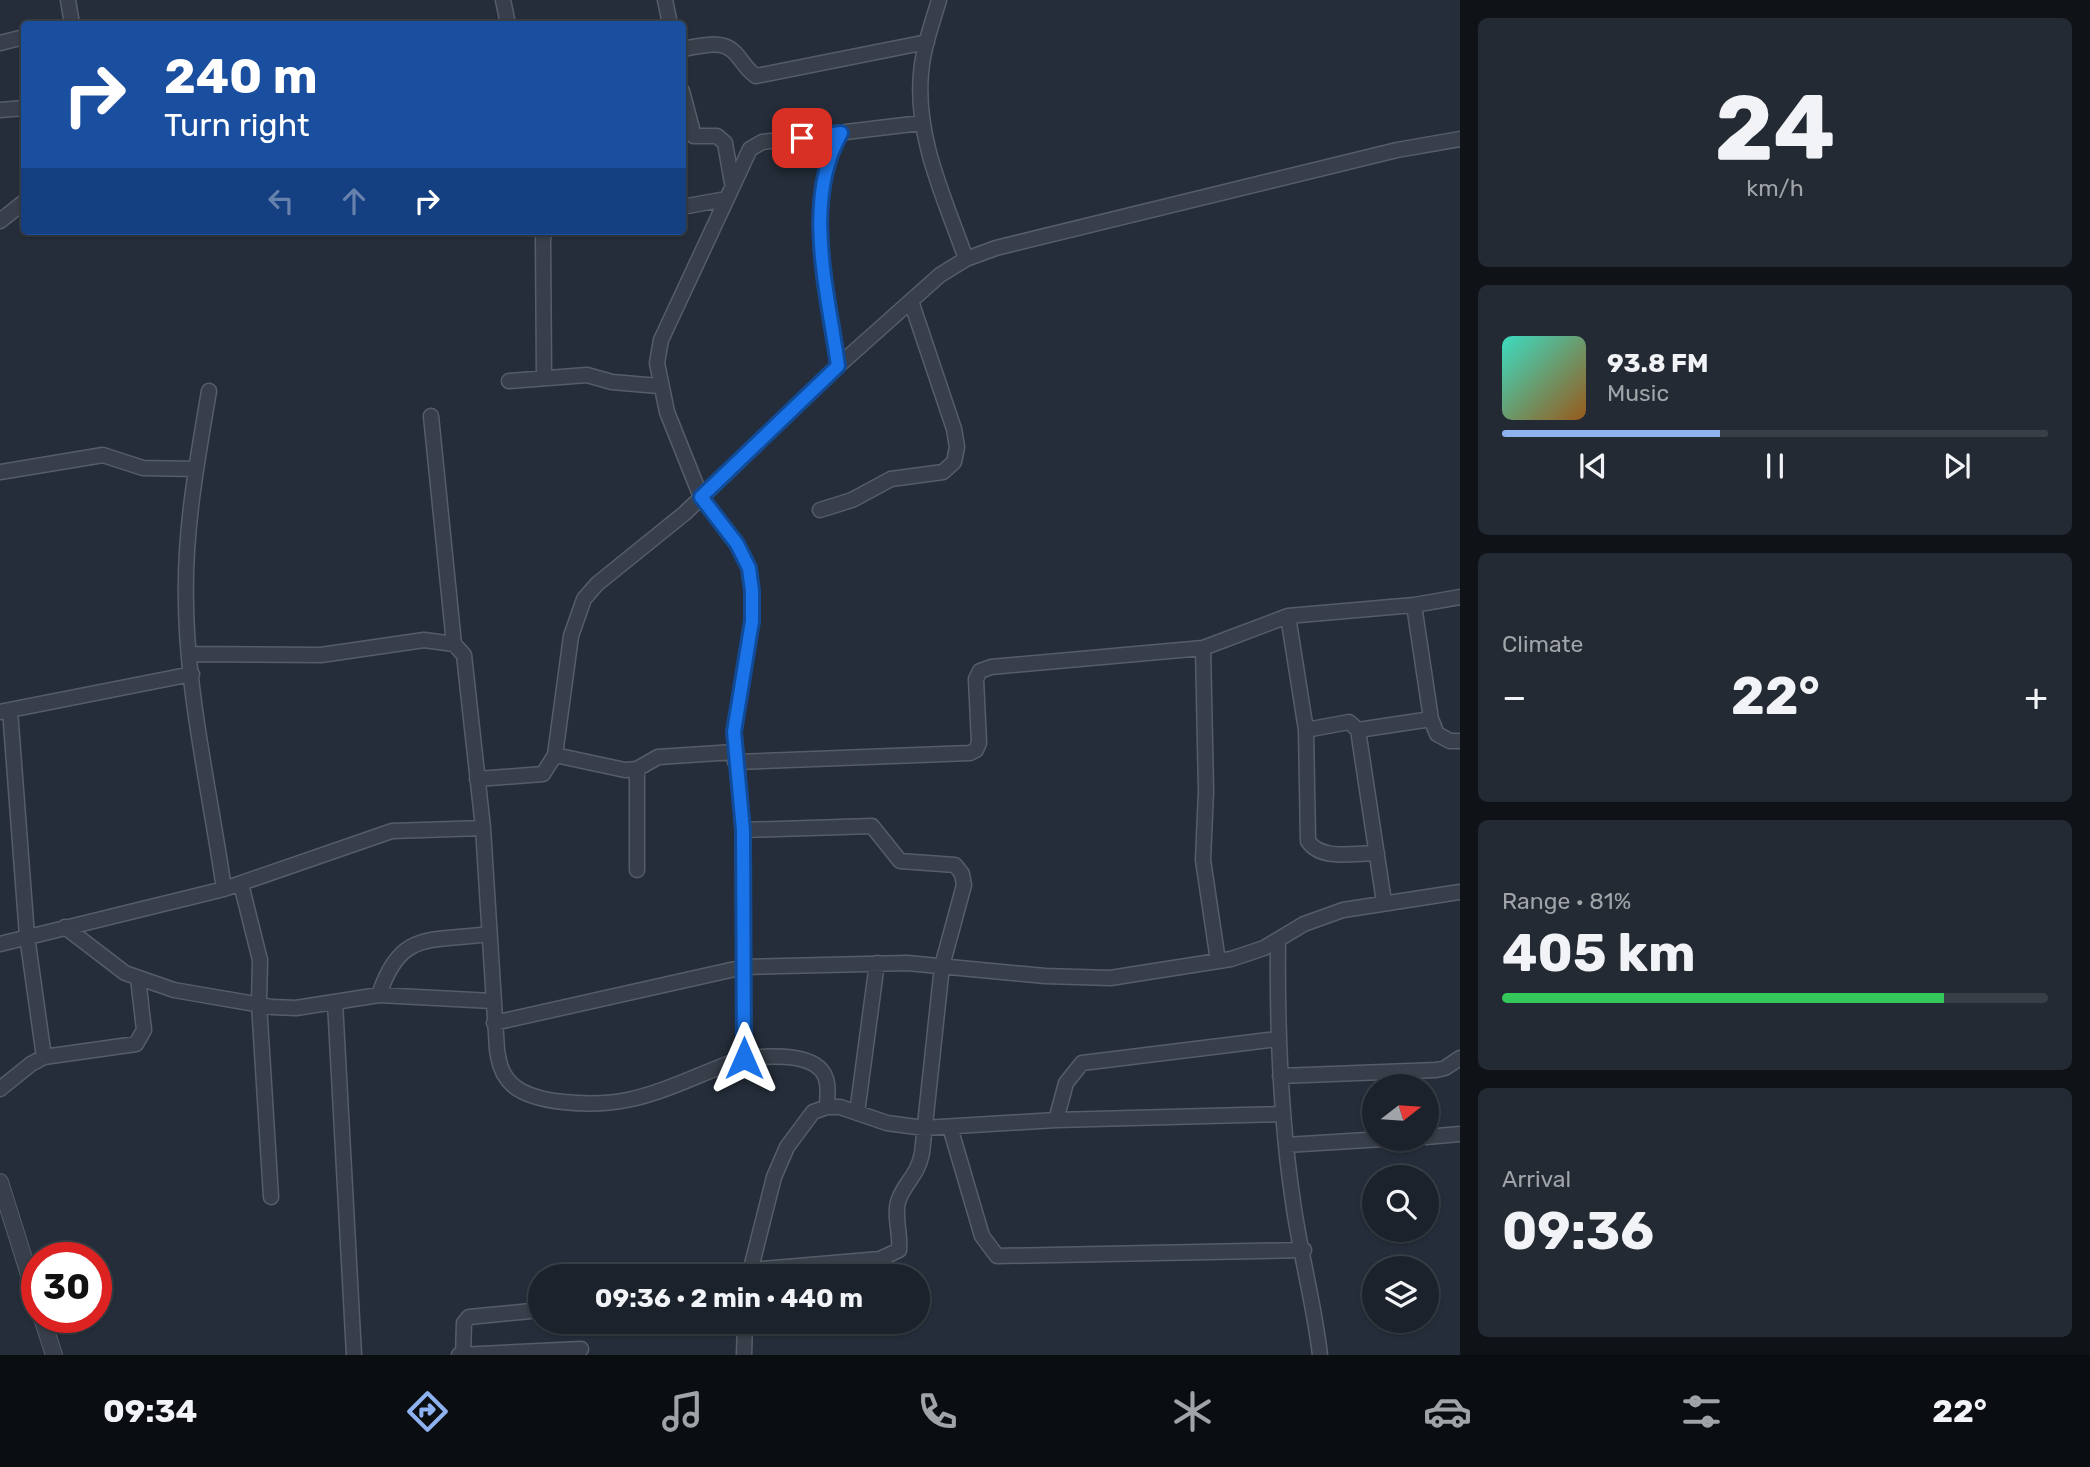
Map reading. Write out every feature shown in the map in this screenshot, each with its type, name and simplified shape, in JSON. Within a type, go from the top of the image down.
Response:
[{"type":"street","points":[[68,0],[72,21]]},
{"type":"street","points":[[503,0],[507,21]]},
{"type":"street","points":[[665,0],[669,21]]},
{"type":"street","points":[[939,0],[921,70],[921,123],[966,259]]},
{"type":"street","points":[[0,43],[21,38]]},
{"type":"street","points":[[686,49],[721,45],[732,50],[748,71],[756,76],[927,42]]},
{"type":"street","points":[[0,110],[21,108]]},
{"type":"street","points":[[686,110],[690,129],[688,137],[717,136],[725,143],[732,184]]},
{"type":"street","points":[[744,1058],[743,830],[734,732],[752,621],[752,591],[749,568],[737,544],[701,497],[659,386],[657,362],[661,340],[750,149],[762,142],[921,123]]},
{"type":"street","points":[[838,366],[825,270],[821,205],[823,176],[830,153],[841,133]]},
{"type":"street","points":[[477,779],[542,774],[555,755],[571,636],[583,599],[597,584],[701,497],[838,366],[940,275],[966,259],[996,248],[1383,153],[1460,139]]},
{"type":"street","points":[[686,206],[726,199]]},
{"type":"street","points":[[0,221],[21,204]]},
{"type":"street","points":[[544,378],[546,235]]},
{"type":"street","points":[[820,510],[852,500],[891,479],[943,472],[954,462],[957,447],[954,429],[911,301]]},
{"type":"street","points":[[509,381],[587,375],[611,382],[659,386]]},
{"type":"street","points":[[209,391],[187,537],[186,601],[189,654],[224,890]]},
{"type":"street","points":[[431,416],[454,644],[464,655],[483,828],[492,1001],[500,1068],[509,1082],[522,1092],[544,1099],[603,1102],[626,1100],[744,1058],[763,1056],[813,1064],[822,1070],[827,1081],[827,1107]]},
{"type":"street","points":[[0,472],[103,455],[143,468],[196,469]]},
{"type":"street","points":[[555,755],[611,769],[637,769],[658,757],[970,752],[976,750],[979,743],[975,689],[980,671],[991,667],[1203,649],[1288,615],[1414,605],[1460,597]]},
{"type":"street","points":[[1414,605],[1430,719],[1437,734],[1450,741],[1460,741]]},
{"type":"street","points":[[1288,615],[1306,730],[1308,841],[1315,850],[1324,853],[1377,853]]},
{"type":"street","points":[[189,654],[321,655],[424,640],[454,644]]},
{"type":"street","points":[[1203,649],[1206,791],[1203,860],[1217,961]]},
{"type":"street","points":[[44,1057],[27,936],[5,711],[192,674]]},
{"type":"street","points":[[1358,730],[1430,719]]},
{"type":"street","points":[[1306,730],[1349,723],[1358,730],[1384,902]]},
{"type":"street","points":[[637,769],[637,870]]},
{"type":"street","points":[[743,830],[872,826],[900,861],[956,864],[962,874],[964,884],[942,966],[919,1166],[900,1198],[899,1250],[880,1259],[834,1264]]},
{"type":"street","points":[[0,944],[224,890],[392,831],[483,828]]},
{"type":"street","points":[[241,884],[258,951],[271,1196]]},
{"type":"street","points":[[494,1023],[744,967],[877,963],[1045,976],[1110,978],[1250,954],[1322,917],[1384,902],[1460,892]]},
{"type":"street","points":[[65,927],[125,973],[174,990],[259,1004],[296,1007],[379,995],[492,1001]]},
{"type":"street","points":[[379,995],[387,971],[400,951],[421,943],[489,934]]},
{"type":"street","points":[[1278,940],[1277,1039],[1282,1114],[1293,1205],[1304,1250],[1320,1355]]},
{"type":"street","points":[[858,1113],[877,963]]},
{"type":"street","points":[[0,1089],[44,1057],[128,1045],[142,1039],[144,1030],[138,978]]},
{"type":"street","points":[[335,1002],[354,1355]]},
{"type":"street","points":[[1056,1119],[1066,1083],[1082,1063],[1277,1039]]},
{"type":"street","points":[[1280,1076],[1436,1070],[1445,1068],[1460,1058]]},
{"type":"street","points":[[752,1264],[774,1177],[787,1147],[813,1112],[827,1107],[858,1113],[887,1123],[924,1128],[1056,1119],[1282,1114]]},
{"type":"street","points":[[950,1127],[982,1236],[997,1256],[1304,1250]]},
{"type":"street","points":[[1439,1136],[1460,1135]]},
{"type":"street","points":[[1286,1145],[1362,1140]]},
{"type":"street","points":[[2,1193],[21,1251]]},
{"type":"street","points":[[528,1311],[469,1317],[464,1323],[461,1355],[581,1349]]},
{"type":"street","points":[[47,1333],[54,1355]]},
{"type":"street","points":[[744,1355],[745,1334]]},
{"type":"route","points":[[744,1058],[743,830],[734,732],[752,621],[752,591],[749,568],[737,544],[701,497],[838,366],[825,270],[821,205],[823,176],[830,153],[841,133],[802,138]]}]
